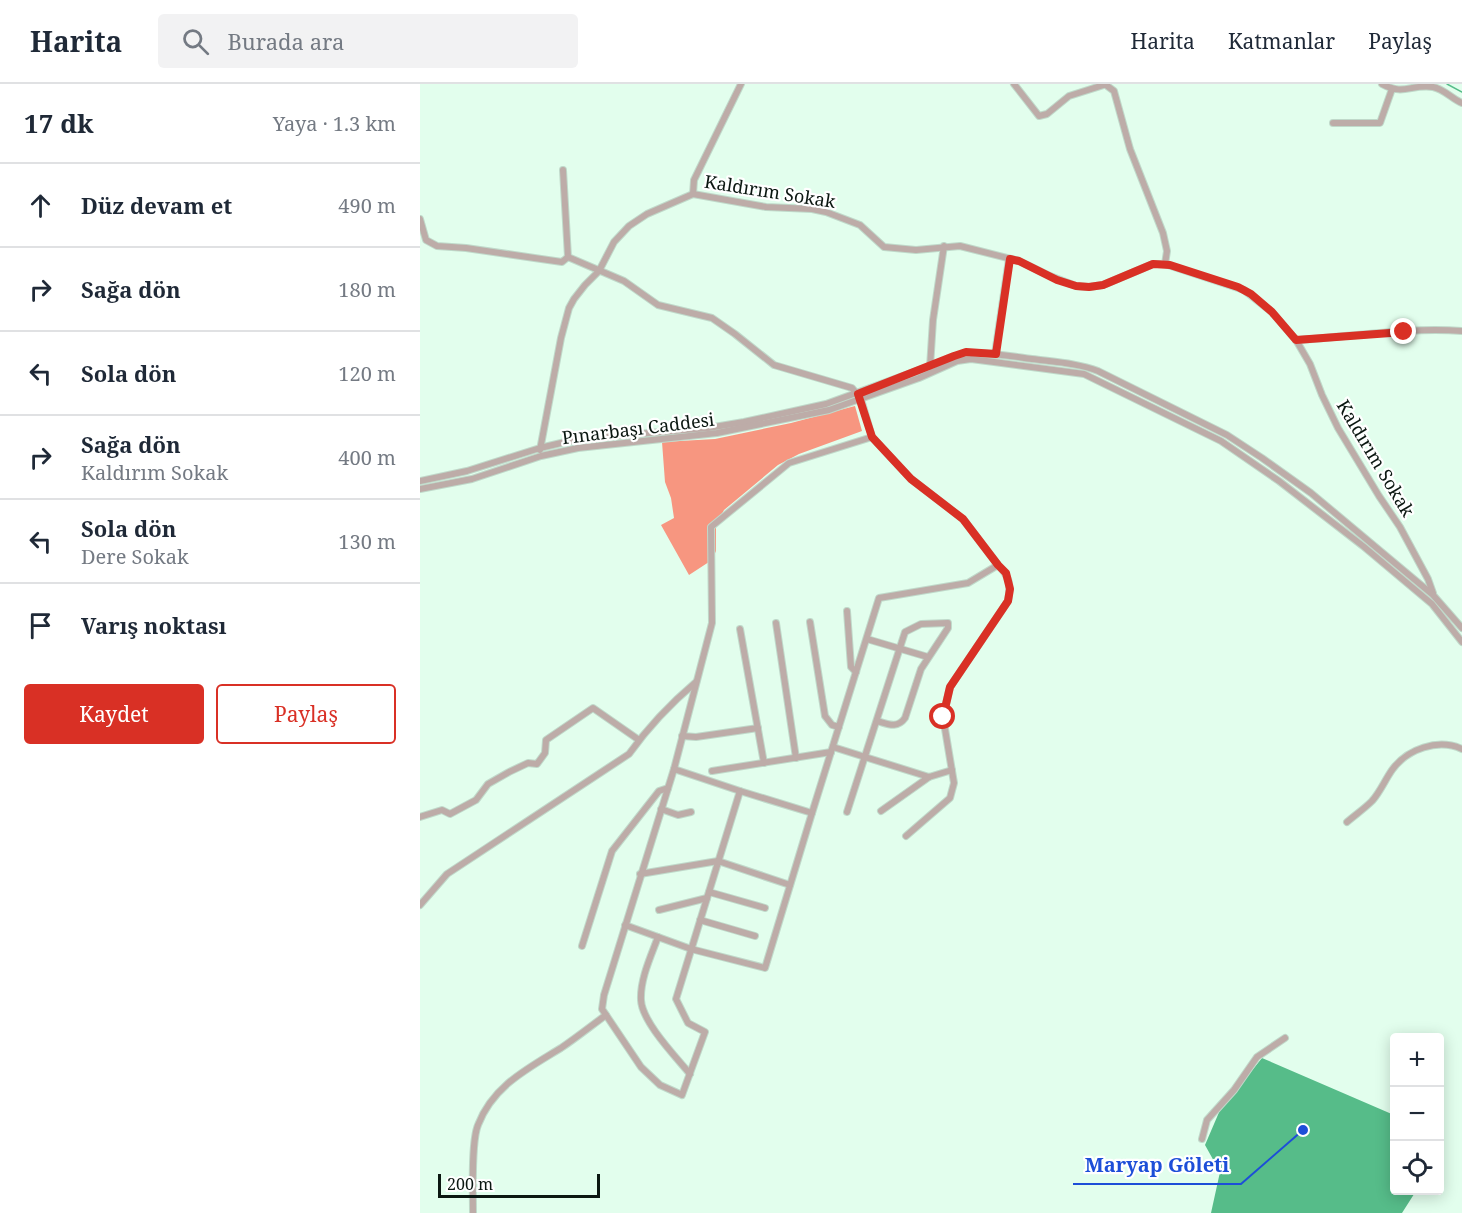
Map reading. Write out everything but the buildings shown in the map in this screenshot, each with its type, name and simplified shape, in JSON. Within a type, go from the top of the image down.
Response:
[{"type":"street","points":[[541,456],[540,448],[565,321],[579,292],[599,271],[614,242],[629,226],[647,213],[681,201],[693,194],[694,180],[741,84]]},
{"type":"street","points":[[1014,84],[1039,116],[1047,114],[1069,96],[1107,84],[1114,91],[1130,149],[1167,244],[1165,264]]},
{"type":"street","points":[[1382,84],[1400,91],[1413,86],[1433,87],[1444,91],[1462,104]]},
{"type":"street","points":[[1333,123],[1380,123],[1392,89]]},
{"type":"street","points":[[562,170],[568,257]]},
{"type":"street","name":"Kaldırım Sokak","points":[[693,194],[766,207],[812,209],[826,212],[860,225],[884,247],[916,250],[960,246],[1019,261],[1057,280],[1076,286],[1103,285],[1153,264],[1165,264],[1244,290],[1272,312],[1296,340],[1310,364],[1328,410],[1400,527],[1428,579],[1433,595],[1432,604]]},
{"type":"street","points":[[420,219],[426,240],[437,246],[562,262],[568,257]]},
{"type":"street","points":[[932,372],[930,365],[933,320],[944,246]]},
{"type":"street","points":[[568,257],[624,281],[658,305],[712,318],[774,365],[852,387],[859,396],[872,437],[911,479],[963,519],[1006,573],[1010,589],[1008,601],[950,687],[945,702],[943,717],[954,783],[950,798],[906,836]]},
{"type":"street","points":[[996,354],[1010,259]]},
{"type":"street","points":[[1296,340],[1385,333],[1462,331]]},
{"type":"street","points":[[859,396],[966,352],[1086,366],[1227,435],[1311,493],[1433,595]]},
{"type":"street","points":[[420,481],[475,469],[540,448],[591,438],[708,428],[826,404],[859,396],[970,359],[1084,374],[1221,441],[1310,504],[1432,604],[1462,641]]},
{"type":"street","name":"Pınarbaşı Caddesi","points":[[420,489],[472,479],[541,456],[578,448],[717,434],[829,410],[859,396]]},
{"type":"street","points":[[740,791],[676,999],[688,1023],[705,1032],[682,1095],[660,1085],[641,1067],[602,1009],[604,994],[640,874],[674,769],[712,623],[711,527],[789,463],[872,437]]},
{"type":"street","points":[[625,925],[691,949],[765,968],[879,598],[968,583],[998,565]]},
{"type":"street","name":"Kaldırım Sokak","points":[[1433,595],[1462,628]]},
{"type":"street","points":[[847,611],[851,667],[856,672]]},
{"type":"street","points":[[810,622],[825,716],[832,725],[839,727]]},
{"type":"street","points":[[847,812],[905,632],[921,624],[948,622],[948,628],[921,669],[905,718],[901,723],[894,725],[877,721]]},
{"type":"street","points":[[776,623],[796,758]]},
{"type":"street","points":[[740,629],[764,763]]},
{"type":"street","points":[[867,639],[928,657]]},
{"type":"street","points":[[420,905],[447,874],[630,754],[639,740],[673,701],[696,682]]},
{"type":"street","points":[[420,817],[442,810],[450,814],[476,800],[488,784],[528,763],[537,764],[545,753],[546,740],[593,708],[639,740]]},
{"type":"street","points":[[682,736],[696,737],[758,728]]},
{"type":"street","points":[[1347,822],[1372,801],[1393,768],[1414,751],[1441,744],[1450,744],[1462,749]]},
{"type":"street","points":[[712,771],[796,758],[832,749],[866,757],[928,777]]},
{"type":"street","points":[[674,769],[812,813]]},
{"type":"street","points":[[880,811],[928,777],[952,770]]},
{"type":"street","points":[[582,946],[612,851],[659,791],[668,788]]},
{"type":"street","points":[[661,809],[678,814],[691,812]]},
{"type":"street","points":[[640,874],[718,861],[790,885]]},
{"type":"street","points":[[659,910],[708,895],[765,908]]},
{"type":"street","points":[[700,920],[755,936]]},
{"type":"street","points":[[658,937],[645,976],[640,1002],[651,1025],[690,1074]]},
{"type":"street","points":[[473,1213],[477,1127],[497,1094],[510,1079],[562,1047],[606,1015]]},
{"type":"street","points":[[1202,1139],[1207,1120],[1234,1090],[1257,1057],[1285,1038]]},
{"type":"shaded area","points":[[855,406],[862,431],[799,454],[778,465],[724,510],[716,525],[716,551],[712,560],[689,575],[661,525],[674,518],[671,498],[665,482],[662,442],[715,439],[791,423]]},
{"type":"shaded area","points":[[1262,1058],[1390,1113],[1390,1195],[1413,1195],[1402,1213],[1211,1213],[1220,1172],[1205,1145],[1220,1110]]},
{"type":"waterway","points":[[1447,84],[1462,92]]},
{"type":"place","name":"Maryap Göleti","points":[[1303,1130]]},
{"type":"route","points":[[943,717],[950,687],[1008,601],[1010,589],[1006,573],[963,519],[911,479],[872,437],[858,394],[966,352],[996,354],[1010,259],[1019,261],[1057,280],[1076,286],[1089,287],[1103,285],[1153,264],[1170,265],[1238,287],[1251,294],[1272,312],[1296,340],[1404,332]]}]
